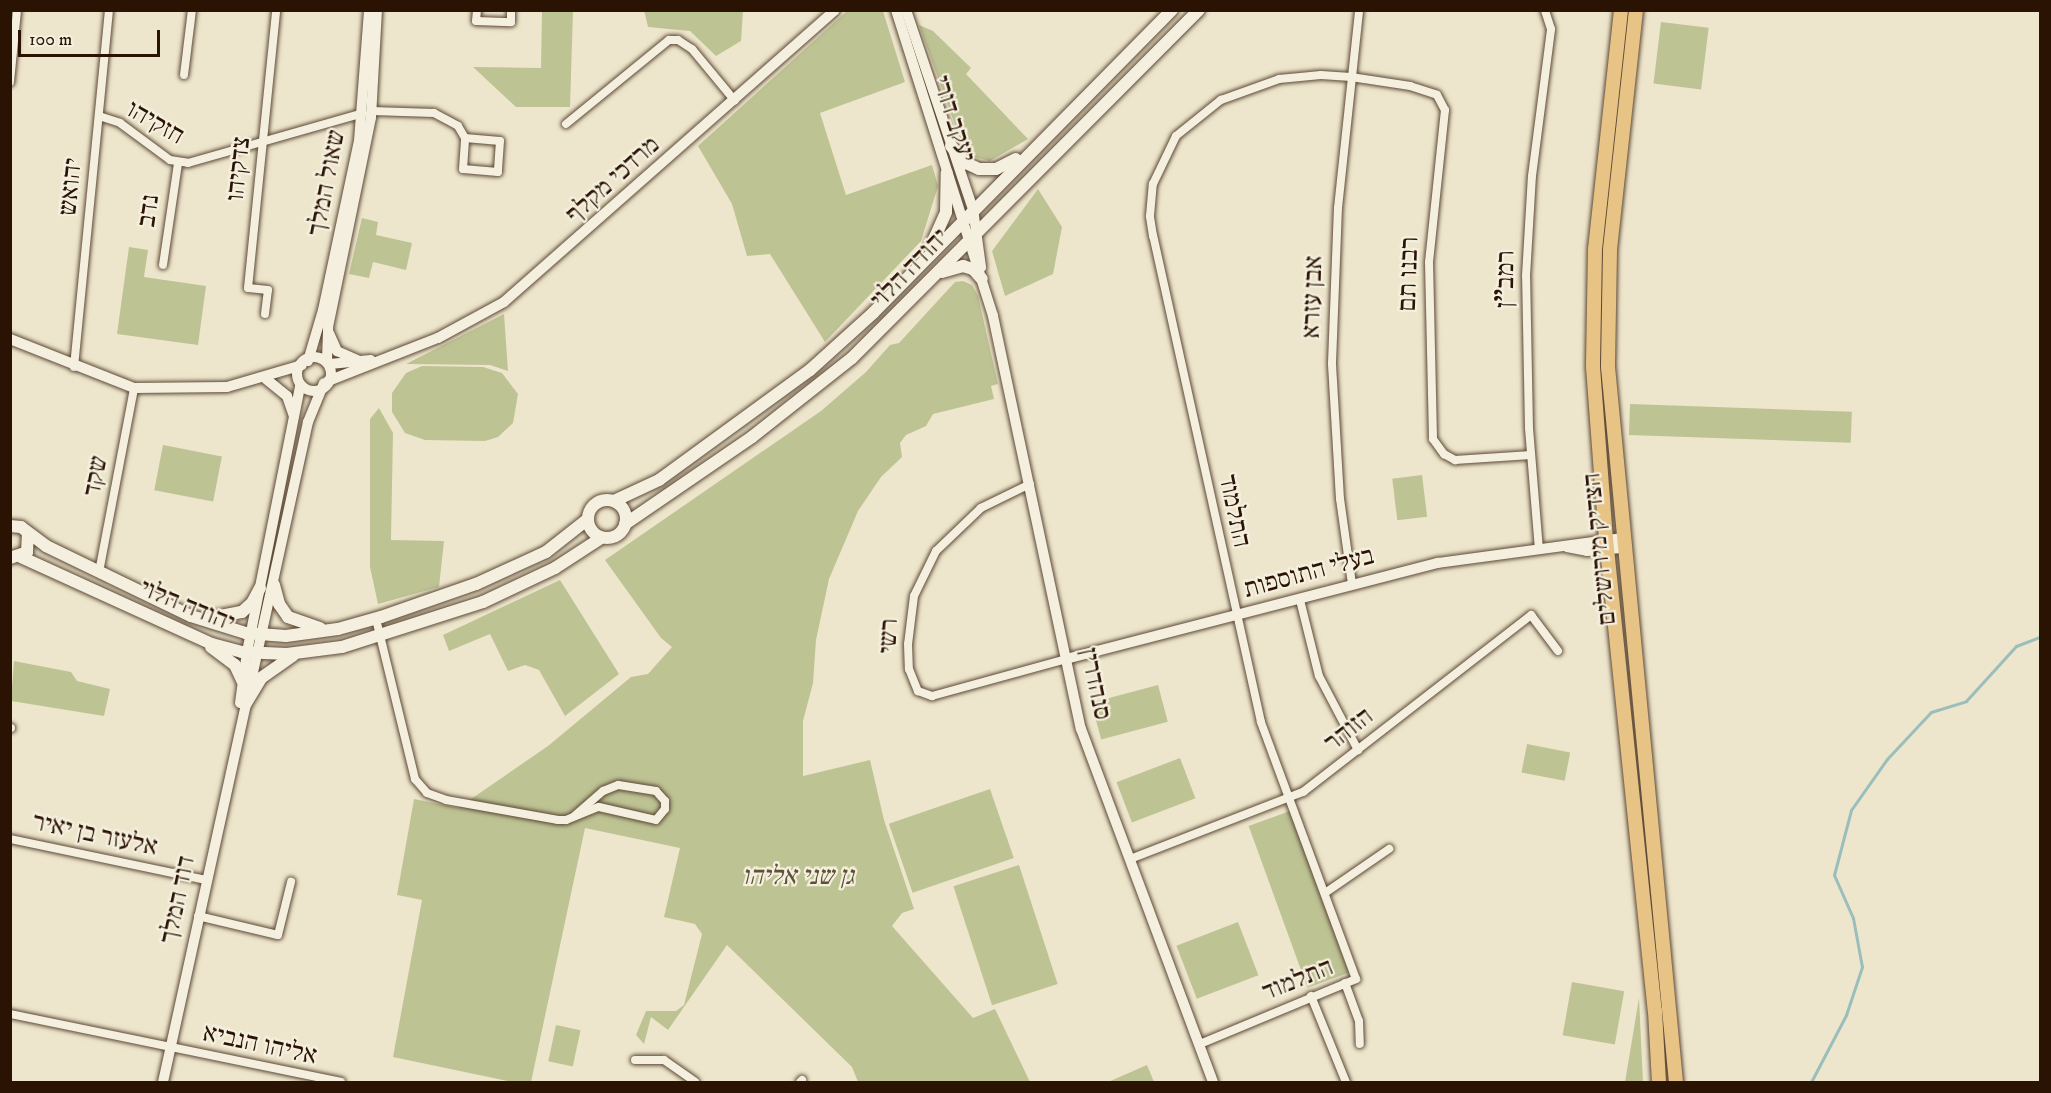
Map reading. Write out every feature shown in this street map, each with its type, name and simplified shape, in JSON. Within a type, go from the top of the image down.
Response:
[{"type":"main road","name":"יהודה הלוי","points":[[614,501],[659,480],[810,370],[923,261],[1172,10]]},
{"type":"main road","name":"יהודה הלוי","points":[[625,524],[822,385],[1199,10]]},
{"type":"main road","name":"הצדיק מירושלים","points":[[1621,10],[1593,288],[1594,388],[1606,544],[1659,1083]]},
{"type":"main road","name":"הצדיק מירושלים","points":[[1636,10],[1616,179],[1608,289],[1610,395],[1623,543],[1672,1010],[1676,1083]]},
{"type":"main road","points":[[951,146],[966,163],[986,170],[1001,167],[1028,153]]},
{"type":"main road","points":[[923,261],[946,212],[947,173]]},
{"type":"main road","points":[[935,275],[963,266],[973,269],[982,279]]},
{"type":"main road","points":[[614,501],[625,512],[625,524],[616,536],[601,538],[591,531],[588,519],[596,503],[614,501]]},
{"type":"main road","name":"יהודה הלוי","points":[[10,526],[28,533],[99,572],[199,619],[257,634],[333,630],[376,619],[518,567],[562,542],[588,519]]},
{"type":"main road","points":[[14,559],[29,547],[28,533]]},
{"type":"main road","name":"יהודה הלוי","points":[[14,559],[200,640],[253,653],[297,654],[381,637],[525,584],[601,538]]},
{"type":"main road","points":[[274,585],[288,617],[306,626],[333,630]]},
{"type":"main road","points":[[199,619],[220,618],[242,612],[252,603],[260,588]]},
{"type":"main road","points":[[200,640],[232,662],[242,680]]},
{"type":"main road","points":[[245,705],[267,672],[297,654]]},
{"type":"street","points":[[10,81],[17,10]]},
{"type":"street","name":"יהואש","points":[[74,367],[109,10]]},
{"type":"street","points":[[184,75],[192,10]]},
{"type":"street","name":"צדקיהו","points":[[265,314],[268,290],[248,288],[276,10]]},
{"type":"street","name":"שאול המלך","points":[[305,363],[330,278],[368,112],[369,10]]},
{"type":"street","name":"שאול המלך","points":[[329,362],[328,327],[368,112],[377,10]]},
{"type":"street","points":[[477,10],[477,21],[511,22],[511,10]]},
{"type":"street","name":"מרדכי מקלף","points":[[326,382],[458,329],[504,302],[735,101],[835,10]]},
{"type":"street","name":"יעקב דורי","points":[[896,10],[969,241]]},
{"type":"street","name":"יעקב דורי","points":[[906,10],[973,209],[978,231]]},
{"type":"street","name":"אבן עזרא","points":[[1352,584],[1340,499],[1332,363],[1338,208],[1359,10]]},
{"type":"street","name":"רמב\"ן","points":[[1539,550],[1531,455],[1526,276],[1532,176],[1551,29],[1545,10]]},
{"type":"street","points":[[566,124],[669,40],[678,40],[692,49],[735,101]]},
{"type":"street","name":"התלמוד","points":[[1200,1044],[1356,979],[1261,722],[1235,616],[1153,236],[1153,184],[1176,136],[1221,100],[1279,79],[1321,75],[1351,77]]},
{"type":"street","name":"רבנו תם","points":[[1351,77],[1420,88],[1437,94],[1445,111],[1429,262],[1433,439],[1444,454],[1455,460],[1531,455]]},
{"type":"street","name":"חזקיהו","points":[[99,116],[120,123],[178,163],[368,112],[434,113],[458,126],[465,138]]},
{"type":"street","points":[[465,138],[500,141],[498,171],[463,169],[465,138]]},
{"type":"street","name":"נדב","points":[[163,265],[178,163]]},
{"type":"street","name":"סנהדרין","points":[[978,231],[982,279]]},
{"type":"street","name":"סנהדרין","points":[[969,241],[982,279],[1030,484],[1066,659],[1089,754],[1213,1083]]},
{"type":"street","points":[[328,327],[337,351],[362,362]]},
{"type":"street","points":[[10,339],[74,367],[134,388],[214,388],[266,379],[319,357],[329,362],[326,382],[310,416],[274,585],[253,653]]},
{"type":"street","name":"מרדכי מקלף","points":[[329,362],[362,362],[400,352]]},
{"type":"street","points":[[257,634],[260,588],[294,429],[299,385],[296,376],[305,363]]},
{"type":"street","points":[[266,379],[299,385],[311,390],[326,382]]},
{"type":"street","points":[[266,379],[287,396],[294,416],[294,429]]},
{"type":"street","name":"שקד","points":[[99,572],[134,388]]},
{"type":"street","name":"רשי","points":[[1030,484],[981,508],[931,557],[914,596],[908,644],[909,669],[918,691],[932,696],[1066,659]]},
{"type":"street","name":"בעלי התוספות","points":[[1066,659],[1438,563],[1539,550],[1623,543]]},
{"type":"street","points":[[1300,600],[1319,676],[1358,750]]},
{"type":"street","name":"הזוהר","points":[[1130,859],[1291,799],[1358,750],[1531,615],[1558,651]]},
{"type":"street","points":[[376,619],[415,778],[422,788],[440,798],[552,820],[574,816],[599,807],[656,820],[665,809],[665,801],[656,791],[618,785],[603,791],[574,816]]},
{"type":"street","name":"דוד המלך","points":[[238,727],[242,680],[253,653]]},
{"type":"street","name":"דוד המלך","points":[[163,1083],[238,727],[245,705],[253,653]]},
{"type":"street","name":"אלעזר בן יאיר","points":[[10,839],[206,880]]},
{"type":"street","points":[[1325,893],[1389,849]]},
{"type":"street","points":[[198,916],[278,935],[291,882]]},
{"type":"street","points":[[1345,983],[1359,1021],[1360,1044]]},
{"type":"street","points":[[1311,996],[1346,1083]]},
{"type":"street","name":"אליהו הנביא","points":[[10,1014],[306,1079],[341,1083]]},
{"type":"street","points":[[635,1060],[664,1060],[695,1083]]},
{"type":"green space","points":[[644,10],[743,11],[741,41],[716,56],[690,31],[648,27]]},
{"type":"green space","points":[[542,11],[573,11],[570,107],[516,107],[473,67],[541,68]]},
{"type":"green space","points":[[847,11],[883,11],[905,82],[820,113],[846,195],[932,165],[938,186],[921,241],[825,342],[770,254],[747,256],[732,204],[698,146]]},
{"type":"green space","points":[[1661,22],[1709,28],[1701,89],[1653,84]]},
{"type":"green space","points":[[919,25],[933,31],[971,68],[966,74],[1028,139],[990,161],[966,155]]},
{"type":"green space","points":[[1038,189],[1062,227],[1053,274],[1005,296],[992,251]]},
{"type":"green space","points":[[362,218],[378,222],[376,235],[412,243],[406,270],[373,262],[369,278],[349,274]]},
{"type":"green space","points":[[129,247],[148,250],[144,277],[206,286],[198,345],[117,334]]},
{"type":"green space","name":"גן שני אליהו","points":[[963,281],[972,285],[978,296],[998,384],[991,386],[994,399],[933,414],[926,426],[906,435],[900,443],[902,457],[881,477],[858,511],[829,579],[816,640],[813,683],[803,721],[803,776],[870,760],[884,820],[914,909],[902,913],[892,926],[973,1018],[995,1009],[1030,1082],[858,1082],[852,1067],[727,945],[668,1030],[651,1017],[644,1044],[636,1035],[646,1011],[676,1011],[684,1005],[702,934],[695,924],[664,917],[680,848],[585,828],[531,1082],[513,1082],[393,1057],[422,900],[397,895],[414,799],[458,808],[548,746],[631,677],[648,674],[672,647],[661,638],[605,560],[821,411],[866,372],[890,345],[899,343],[955,282]]},
{"type":"green space","points":[[504,314],[508,371],[490,365],[406,364]]},
{"type":"green space","points":[[422,366],[483,367],[502,373],[518,394],[513,423],[498,437],[485,441],[425,440],[405,433],[392,412],[392,393],[406,373]]},
{"type":"green space","points":[[1630,404],[1852,412],[1851,443],[1629,435]]},
{"type":"green space","points":[[379,408],[393,433],[391,540],[444,541],[439,587],[378,604],[370,567],[370,419]]},
{"type":"green space","points":[[163,445],[222,456],[213,502],[154,490]]},
{"type":"green space","points":[[1422,475],[1427,517],[1397,520],[1392,479]]},
{"type":"green space","points":[[560,580],[619,674],[565,716],[539,670],[525,665],[508,671],[490,634],[449,651],[443,635]]},
{"type":"green space","points":[[14,661],[71,672],[77,681],[110,689],[104,716],[11,701]]},
{"type":"green space","points":[[1158,685],[1168,722],[1101,740],[1091,703]]},
{"type":"green space","points":[[1527,744],[1570,752],[1565,781],[1521,772]]},
{"type":"green space","points":[[1180,758],[1195,798],[1132,823],[1117,782]]},
{"type":"green space","points":[[990,789],[1014,858],[913,893],[889,824]]},
{"type":"green space","points":[[1290,811],[1349,973],[1307,988],[1249,826]]},
{"type":"green space","points":[[1019,865],[1058,984],[992,1005],[953,886]]},
{"type":"green space","points":[[1238,922],[1258,975],[1197,999],[1176,946]]},
{"type":"green space","points":[[1572,982],[1624,991],[1615,1044],[1563,1035]]},
{"type":"green space","points":[[1639,998],[1643,1082],[1625,1082]]},
{"type":"green space","points":[[556,1025],[580,1030],[573,1066],[548,1061]]},
{"type":"green space","points":[[1147,1065],[1154,1082],[1108,1082]]},
{"type":"waterway","points":[[1811,1082],[1846,1015],[1862,967],[1853,918],[1834,875],[1851,810],[1887,759],[1931,712],[1966,701],[2016,646],[2040,637]]}]
